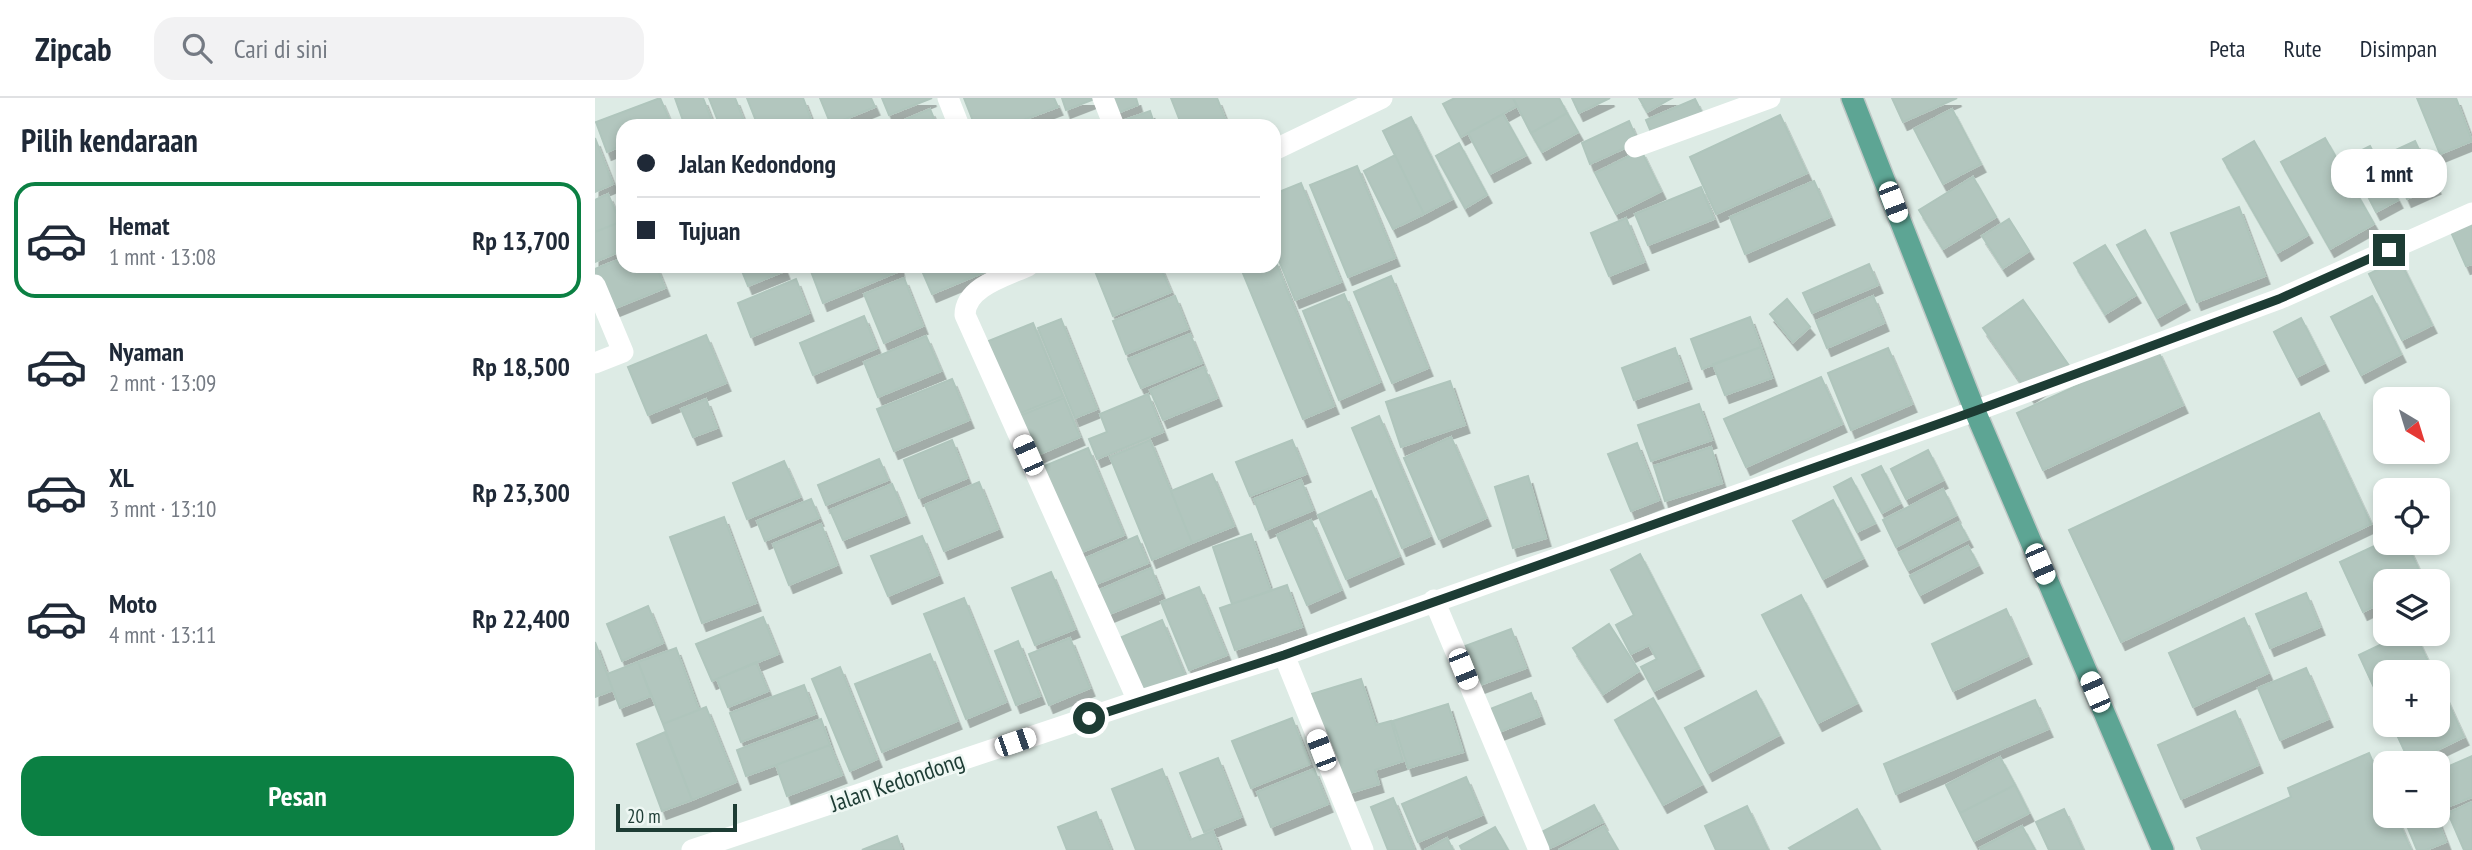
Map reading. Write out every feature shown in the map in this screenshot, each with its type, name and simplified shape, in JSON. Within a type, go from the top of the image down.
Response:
[{"type":"main road","points":[[1852,98],[1975,411],[2163,850]]},
{"type":"street","points":[[947,98],[956,119]]},
{"type":"street","points":[[1103,98],[1111,119]]},
{"type":"street","points":[[1281,147],[1381,98]]},
{"type":"street","points":[[1635,147],[1770,98]]},
{"type":"street","name":"Jalan Kedondong","points":[[692,850],[1137,701],[1284,655],[1975,411],[2279,299],[2472,213]]},
{"type":"street","points":[[1012,273],[973,294],[965,304],[965,315],[1137,701]]},
{"type":"street","points":[[595,285],[623,352],[595,363]]},
{"type":"street","points":[[1434,600],[1539,850]]},
{"type":"street","points":[[1284,655],[1363,850]]},
{"type":"building","points":[[660,98],[669,119],[616,119],[616,148],[607,152],[596,122]]},
{"type":"building","points":[[675,98],[703,98],[711,119],[682,119]]},
{"type":"building","points":[[709,98],[735,98],[743,119],[717,119]]},
{"type":"building","points":[[747,98],[803,98],[811,119],[755,119]]},
{"type":"building","points":[[820,98],[871,98],[875,107],[846,119],[829,119]]},
{"type":"building","points":[[882,98],[932,98],[889,115]]},
{"type":"building","points":[[964,98],[1054,98],[1058,107],[1026,119],[972,119]]},
{"type":"building","points":[[1062,98],[1091,98],[1092,100],[1066,110]]},
{"type":"building","points":[[1109,98],[1136,98],[1138,105],[1115,114]]},
{"type":"building","points":[[1171,98],[1217,98],[1225,119],[1179,119]]},
{"type":"building","points":[[1455,98],[1513,98],[1517,106],[1461,137],[1443,104]]},
{"type":"building","points":[[1513,98],[1559,98],[1567,113],[1531,133]]},
{"type":"building","points":[[1572,98],[1610,98],[1579,113]]},
{"type":"building","points":[[1639,98],[1672,98],[1647,112]]},
{"type":"building","points":[[1892,98],[1957,98],[1903,122]]},
{"type":"building","points":[[2417,98],[2456,98],[2472,141],[2440,154]]},
{"type":"building","points":[[1695,99],[1703,115],[1653,137],[1646,120]]},
{"type":"building","points":[[930,109],[934,119],[906,119]]},
{"type":"building","points":[[1952,109],[1981,164],[1943,184],[1914,129]]},
{"type":"building","points":[[1150,111],[1153,119],[1127,119]]},
{"type":"building","points":[[1567,113],[1578,132],[1542,152],[1531,133]]},
{"type":"building","points":[[1503,114],[1526,155],[1490,174],[1468,133]]},
{"type":"building","points":[[1780,115],[1807,173],[1716,214],[1690,157]]},
{"type":"building","points":[[1411,117],[1452,199],[1424,214],[1383,131]]},
{"type":"building","points":[[1629,121],[1638,142],[1590,164],[1582,143]]},
{"type":"building","points":[[595,138],[613,184],[595,192]]},
{"type":"building","points":[[2325,138],[2374,224],[2330,249],[2281,162]]},
{"type":"building","points":[[2254,141],[2308,235],[2277,253],[2223,159]]},
{"type":"building","points":[[2415,141],[2436,186],[2407,199],[2387,154]]},
{"type":"building","points":[[1459,143],[1487,195],[1465,208],[1436,156]]},
{"type":"building","points":[[2370,146],[2398,200],[2376,212],[2348,157]]},
{"type":"building","points":[[1641,150],[1661,191],[1616,214],[1595,173]]},
{"type":"building","points":[[1395,155],[1424,214],[1393,229],[1364,171]]},
{"type":"building","points":[[1357,166],[1395,258],[1348,277],[1310,185]]},
{"type":"building","points":[[1973,177],[1996,217],[1943,249],[1919,210]]},
{"type":"building","points":[[1814,181],[1830,217],[1745,254],[1730,217]]},
{"type":"building","points":[[1301,183],[1341,282],[1295,300],[1281,265],[1281,191]]},
{"type":"building","points":[[1701,187],[1714,219],[1648,245],[1635,214]]},
{"type":"building","points":[[608,194],[616,213],[616,224],[595,232],[595,200]]},
{"type":"building","points":[[2239,207],[2265,276],[2197,302],[2171,233]]},
{"type":"building","points":[[1626,218],[1644,262],[1609,276],[1591,233]]},
{"type":"building","points":[[2009,219],[2029,251],[2003,268],[1982,236]]},
{"type":"building","points":[[2472,223],[2472,264],[2466,266],[2451,232]]},
{"type":"building","points":[[616,224],[616,253],[595,262],[595,232]]},
{"type":"building","points":[[2145,230],[2185,302],[2157,318],[2117,245]]},
{"type":"building","points":[[2105,245],[2136,295],[2105,314],[2074,263]]},
{"type":"building","points":[[2399,259],[2432,325],[2402,340],[2369,274]]},
{"type":"building","points":[[616,261],[616,273],[659,273],[665,288],[603,313],[595,293],[595,269]]},
{"type":"building","points":[[1869,264],[1878,285],[1812,313],[1803,293]]},
{"type":"building","points":[[743,273],[780,273],[748,286]]},
{"type":"building","points":[[812,273],[895,273],[823,303]]},
{"type":"building","points":[[923,273],[982,273],[932,294]]},
{"type":"building","points":[[1096,273],[1163,273],[1171,292],[1113,316]]},
{"type":"building","points":[[1243,273],[1280,273],[1334,406],[1303,419]]},
{"type":"building","points":[[1391,276],[1428,368],[1392,383],[1354,292]]},
{"type":"building","points":[[904,278],[923,326],[884,343],[864,294]]},
{"type":"building","points":[[796,279],[809,313],[751,337],[738,303]]},
{"type":"building","points":[[1344,294],[1380,382],[1339,400],[1303,311]]},
{"type":"building","points":[[1175,296],[1188,329],[1126,354],[1113,321]]},
{"type":"building","points":[[1873,296],[1884,323],[1827,348],[1816,321]]},
{"type":"building","points":[[2372,296],[2401,354],[2361,375],[2331,317]]},
{"type":"building","points":[[1787,299],[1810,327],[1793,342],[1770,314]]},
{"type":"building","points":[[2023,300],[2070,367],[2030,395],[1983,328]]},
{"type":"building","points":[[864,316],[877,348],[813,375],[800,343]]},
{"type":"building","points":[[1750,317],[1761,347],[1702,369],[1691,339]]},
{"type":"building","points":[[2301,318],[2324,363],[2297,377],[2274,332]]},
{"type":"building","points":[[1061,319],[1097,409],[1075,418],[1038,328]]},
{"type":"building","points":[[1033,323],[1063,396],[1016,415],[986,342]]},
{"type":"building","points":[[1190,334],[1202,363],[1141,388],[1128,359]]},
{"type":"building","points":[[706,335],[726,383],[648,415],[628,367]]},
{"type":"building","points":[[926,336],[941,371],[878,397],[864,362]]},
{"type":"building","points":[[1761,347],[1772,378],[1725,395],[1713,364]]},
{"type":"building","points":[[1675,348],[1687,381],[1634,400],[1622,368]]},
{"type":"building","points":[[1888,348],[1912,404],[1851,430],[1828,373]]},
{"type":"building","points":[[2157,349],[2183,405],[2043,470],[2017,413]]},
{"type":"building","points":[[1204,367],[1217,398],[1163,420],[1150,390]]},
{"type":"building","points":[[1821,377],[1842,424],[1746,467],[1724,419]]},
{"type":"building","points":[[952,379],[969,420],[894,451],[877,409]]},
{"type":"building","points":[[1450,381],[1465,425],[1401,447],[1386,402]]},
{"type":"building","points":[[1148,394],[1163,432],[1097,459],[1089,439],[1107,432],[1100,414]]},
{"type":"building","points":[[1064,398],[1080,437],[1033,457],[1017,417]]},
{"type":"building","points":[[706,399],[717,428],[693,437],[681,409]]},
{"type":"building","points":[[1699,404],[1712,440],[1651,461],[1638,425]]},
{"type":"building","points":[[2319,413],[2371,524],[2121,642],[2069,530]]},
{"type":"building","points":[[1379,416],[1430,536],[1402,548],[1352,428]]},
{"type":"building","points":[[1451,437],[1486,518],[1439,539],[1404,458]]},
{"type":"building","points":[[952,440],[967,478],[919,498],[904,460]]},
{"type":"building","points":[[1150,440],[1192,543],[1152,560],[1110,457]]},
{"type":"building","points":[[1292,440],[1306,474],[1250,496],[1236,462]]},
{"type":"building","points":[[1637,443],[1659,500],[1631,511],[1608,454]]},
{"type":"building","points":[[1711,447],[1722,483],[1665,501],[1654,466]]},
{"type":"building","points":[[1088,448],[1124,535],[1077,554],[1042,467]]},
{"type":"building","points":[[1928,450],[1943,480],[1906,499],[1891,469]]},
{"type":"building","points":[[879,459],[888,480],[826,505],[818,485]]},
{"type":"building","points":[[784,461],[800,497],[747,519],[733,483]]},
{"type":"building","points":[[1881,466],[1900,503],[1882,513],[1862,475]]},
{"type":"building","points":[[1212,474],[1234,526],[1192,543],[1171,491]]},
{"type":"building","points":[[1528,476],[1546,538],[1513,548],[1495,487]]},
{"type":"building","points":[[1851,478],[1875,523],[1857,532],[1834,487]]},
{"type":"building","points":[[1301,480],[1313,510],[1266,530],[1254,499]]},
{"type":"building","points":[[979,482],[998,529],[944,551],[925,505]]},
{"type":"building","points":[[892,484],[905,515],[843,540],[830,510]]},
{"type":"building","points":[[1943,489],[1956,515],[1896,547],[1883,520]]},
{"type":"building","points":[[1371,491],[1399,556],[1346,579],[1318,515]]},
{"type":"building","points":[[811,499],[819,518],[765,541],[757,521]]},
{"type":"building","points":[[1833,500],[1863,558],[1823,579],[1793,521]]},
{"type":"building","points":[[724,517],[756,603],[702,623],[670,537]]},
{"type":"building","points":[[1311,520],[1341,590],[1307,605],[1277,535]]},
{"type":"building","points":[[1959,522],[1968,539],[1908,570],[1899,553]]},
{"type":"building","points":[[821,524],[837,565],[789,585],[773,544]]},
{"type":"building","points":[[1251,534],[1271,591],[1232,604],[1213,547]]},
{"type":"building","points":[[922,536],[938,575],[888,596],[871,556]]},
{"type":"building","points":[[1137,536],[1148,563],[1089,587],[1079,561]]},
{"type":"building","points":[[1968,546],[1978,565],[1920,595],[1910,576]]},
{"type":"building","points":[[2373,547],[2373,555],[2412,555],[2418,569],[2373,569],[2373,607],[2363,612],[2340,562]]},
{"type":"building","points":[[1640,554],[1699,668],[1654,691],[1641,667],[1657,659],[1649,645],[1631,654],[1616,625],[1634,615],[1611,570]]},
{"type":"building","points":[[1151,568],[1161,593],[1107,615],[1097,591]]},
{"type":"building","points":[[1051,572],[1075,629],[1035,645],[1012,588]]},
{"type":"building","points":[[1287,585],[1302,627],[1235,650],[1220,608]]},
{"type":"building","points":[[1199,587],[1227,655],[1189,670],[1161,602]]},
{"type":"building","points":[[2306,593],[2320,627],[2270,648],[2256,614]]},
{"type":"building","points":[[1801,595],[1857,703],[1818,723],[1762,615]]},
{"type":"building","points":[[964,598],[1006,702],[966,719],[924,614]]},
{"type":"building","points":[[648,606],[663,643],[622,661],[607,624]]},
{"type":"building","points":[[2006,609],[2027,656],[1953,691],[1932,644]]},
{"type":"building","points":[[763,617],[778,654],[712,681],[696,644]]},
{"type":"building","points":[[2244,618],[2268,673],[2193,707],[2169,653]]},
{"type":"building","points":[[1162,620],[1186,678],[1140,697],[1117,639]]},
{"type":"building","points":[[1609,624],[1639,671],[1603,694],[1573,648]]},
{"type":"building","points":[[1511,629],[1526,668],[1480,685],[1465,646]]},
{"type":"building","points":[[1070,638],[1090,688],[1049,705],[1029,654]]},
{"type":"building","points":[[1018,641],[1040,696],[1016,705],[995,651]]},
{"type":"building","points":[[595,642],[613,690],[595,697]]},
{"type":"building","points":[[2378,646],[2421,646],[2427,660],[2373,660],[2373,685],[2359,655]]},
{"type":"building","points":[[676,648],[699,710],[663,724],[638,662]]},
{"type":"building","points":[[930,654],[957,721],[882,752],[855,684]]},
{"type":"building","points":[[638,662],[651,696],[620,708],[607,674]]},
{"type":"building","points":[[756,662],[768,691],[728,707],[717,679]]},
{"type":"building","points":[[840,667],[877,759],[850,771],[812,679]]},
{"type":"building","points":[[2306,668],[2328,719],[2280,740],[2258,688]]},
{"type":"building","points":[[1361,679],[1376,725],[1391,721],[1403,761],[1375,770],[1379,784],[1343,795],[1312,694]]},
{"type":"building","points":[[804,685],[815,714],[741,742],[730,713]]},
{"type":"building","points":[[1756,691],[1779,735],[1708,773],[1685,728]]},
{"type":"building","points":[[1531,693],[1540,716],[1494,734],[1485,711]]},
{"type":"building","points":[[1653,698],[1702,784],[1663,805],[1615,720]]},
{"type":"building","points":[[2035,700],[2048,729],[1896,794],[1884,764]]},
{"type":"building","points":[[1448,704],[1463,752],[1408,768],[1393,721]]},
{"type":"building","points":[[706,707],[736,782],[692,800],[663,724]]},
{"type":"building","points":[[2450,707],[2464,737],[2435,751],[2404,751],[2398,737],[2450,737]]},
{"type":"building","points":[[2235,711],[2258,765],[2181,799],[2158,745]]},
{"type":"building","points":[[1292,718],[1310,764],[1251,788],[1232,741]]},
{"type":"building","points":[[821,719],[830,745],[746,776],[737,750]]},
{"type":"building","points":[[665,732],[692,800],[662,811],[637,744]]},
{"type":"building","points":[[830,745],[842,775],[787,796],[776,765]]},
{"type":"building","points":[[2369,753],[2373,762],[2373,828],[2401,828],[2411,850],[2202,850],[2197,838],[2291,797],[2288,788]]},
{"type":"building","points":[[2472,756],[2472,797],[2450,806],[2450,766]]},
{"type":"building","points":[[2000,757],[2015,785],[1960,813],[1946,785]]},
{"type":"building","points":[[1218,758],[1241,817],[1204,832],[1180,773]]},
{"type":"building","points":[[1162,769],[1190,840],[1213,831],[1220,850],[1136,850],[1112,789]]},
{"type":"building","points":[[1314,769],[1328,804],[1271,827],[1257,792]]},
{"type":"building","points":[[1466,777],[1482,815],[1418,842],[1402,804]]},
{"type":"building","points":[[2015,785],[2029,813],[1974,841],[1960,813]]},
{"type":"building","points":[[1393,798],[1413,850],[1388,850],[1371,807]]},
{"type":"building","points":[[2472,802],[2472,850],[2464,850],[2450,812]]},
{"type":"building","points":[[1594,805],[1603,822],[1546,850],[1538,834]]},
{"type":"building","points":[[1747,806],[1768,850],[1716,850],[1705,826]]},
{"type":"building","points":[[1857,809],[1880,850],[1789,848]]},
{"type":"building","points":[[2064,809],[2083,850],[2049,850],[2036,822]]},
{"type":"building","points":[[1096,812],[1111,850],[1067,850],[1058,827]]},
{"type":"building","points":[[1604,826],[1618,850],[1559,850]]},
{"type":"building","points":[[2022,826],[2035,850],[1981,850],[1980,848]]},
{"type":"building","points":[[1495,827],[1508,850],[1462,850],[1460,846]]},
{"type":"building","points":[[2408,828],[2441,828],[2446,842],[2426,850],[2417,850]]},
{"type":"building","points":[[897,836],[902,850],[862,850]]},
{"type":"building","points":[[1447,838],[1453,850],[1425,850]]},
{"type":"route","points":[[1089,718],[1284,655],[1975,411],[2279,299],[2389,250]]}]
